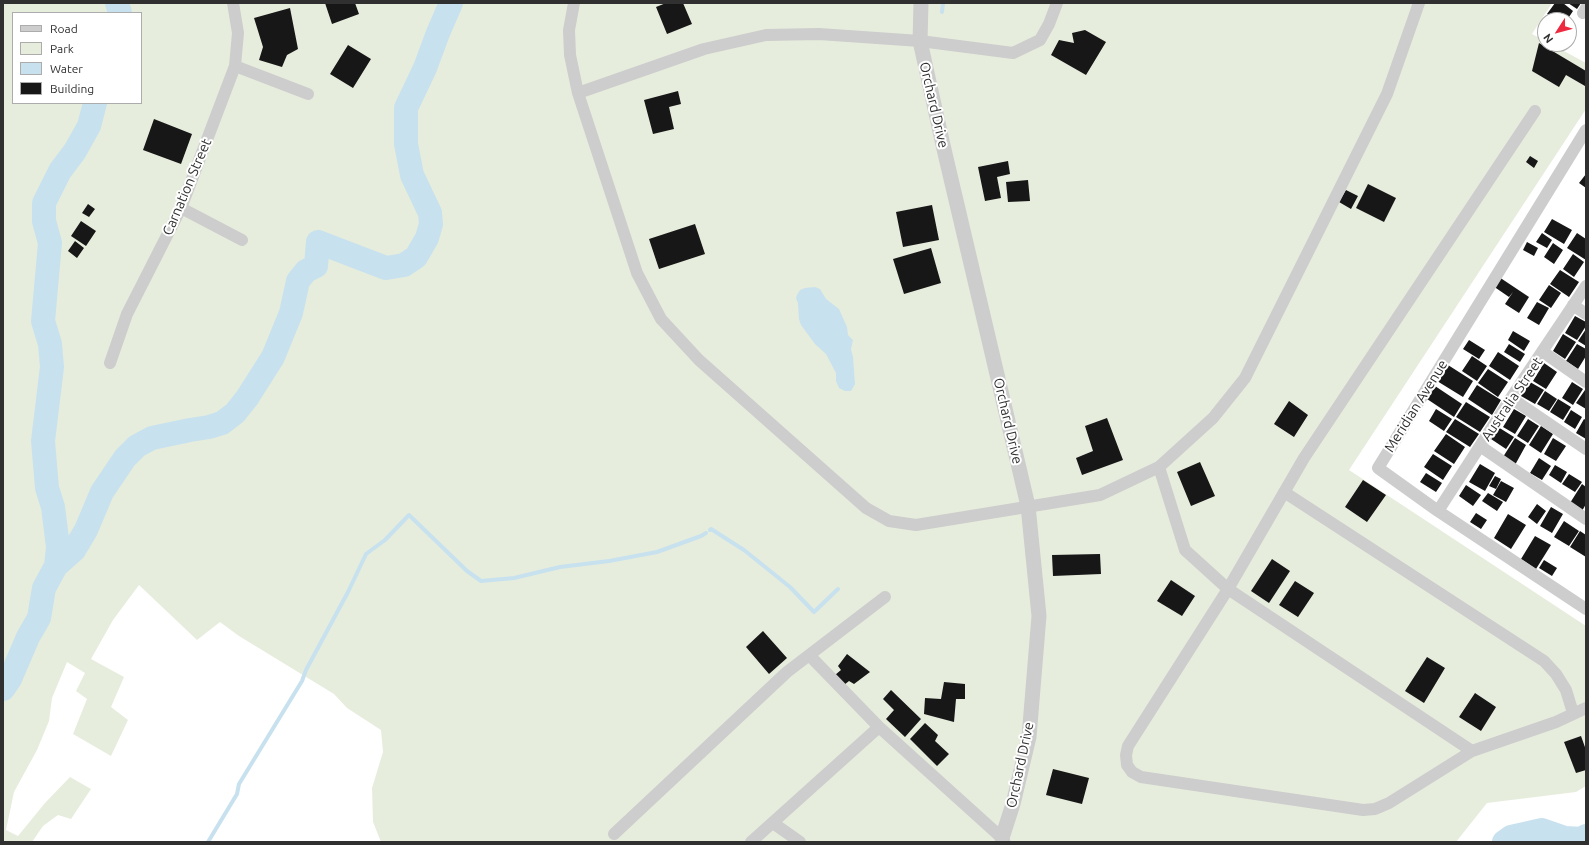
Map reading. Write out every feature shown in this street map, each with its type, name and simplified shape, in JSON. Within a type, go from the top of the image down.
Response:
[{"type":"street","name":"Carnation Street","points":[[110,363],[127,314],[181,208],[234,66],[238,33],[233,3]]},
{"type":"street","points":[[574,3],[569,30],[570,55],[578,93],[636,273],[661,319],[699,360],[866,508],[889,522],[916,525],[1100,495],[1159,467],[1213,418],[1246,378],[1387,94],[1419,3]]},
{"type":"street","name":"Orchard Drive","points":[[921,3],[920,41],[1028,506],[1039,616],[1030,737],[1002,840]]},
{"type":"street","points":[[578,93],[704,49],[766,35],[819,34],[920,41],[1013,53],[1040,40],[1049,24],[1057,3]]},
{"type":"street","points":[[234,66],[308,94]]},
{"type":"street","points":[[1535,111],[1304,458],[1228,589],[1128,746],[1126,756],[1127,765],[1132,772],[1141,777],[1362,810],[1375,809],[1389,803],[1472,751],[1556,722],[1586,708]]},
{"type":"street","name":"Meridian Avenue","points":[[1586,130],[1378,468],[1438,511],[1586,609]]},
{"type":"street","points":[[181,208],[242,240]]},
{"type":"street","name":"Australia Street","points":[[1438,511],[1586,286]]},
{"type":"street","points":[[1573,305],[1586,314]]},
{"type":"street","points":[[1543,352],[1586,382]]},
{"type":"street","points":[[1511,398],[1586,449]]},
{"type":"street","points":[[1480,446],[1586,519]]},
{"type":"street","points":[[1159,467],[1186,550],[1228,589],[1472,751]]},
{"type":"street","points":[[1284,492],[1544,661],[1556,674],[1566,690],[1573,713]]},
{"type":"street","points":[[614,834],[787,672],[885,598]]},
{"type":"street","points":[[809,655],[879,727],[1002,840]]},
{"type":"street","points":[[751,842],[879,727]]},
{"type":"street","points":[[773,823],[800,842]]},
{"type":"green space","points":[[3,3],[1552,3],[1546,12],[1537,12],[1537,26],[1532,34],[1537,37],[1537,52],[1566,52],[1586,63],[1586,109],[1349,470],[1586,626],[1586,786],[1576,792],[1487,803],[1456,842],[381,842],[373,822],[372,788],[383,752],[381,730],[347,708],[334,694],[239,636],[220,622],[197,640],[139,585],[113,620],[91,659],[124,677],[111,707],[128,720],[111,756],[73,734],[87,699],[76,691],[85,673],[67,662],[52,698],[49,721],[37,750],[14,792],[6,830],[18,836],[45,803],[70,777],[91,789],[71,819],[58,815],[43,826],[32,842],[3,842]]},
{"type":"water","points":[[815,287],[820,289],[826,299],[839,309],[847,327],[848,335],[853,340],[851,349],[855,384],[851,391],[845,391],[839,388],[836,381],[836,373],[826,354],[815,344],[801,325],[796,298],[797,295],[800,290]]},
{"type":"building","points":[[325,3],[355,3],[359,14],[332,24]]},
{"type":"building","points":[[666,3],[683,3],[692,24],[667,34],[656,7]]},
{"type":"building","points":[[1555,3],[1563,3],[1573,11],[1572,12],[1548,12]]},
{"type":"building","points":[[1568,3],[1581,3],[1577,9]]},
{"type":"building","points":[[290,8],[298,49],[287,55],[282,67],[259,60],[263,47],[254,18]]},
{"type":"building","points":[[1085,30],[1106,42],[1086,75],[1051,55],[1059,40],[1074,43],[1072,33]]},
{"type":"building","points":[[348,45],[371,59],[353,88],[330,74]]},
{"type":"building","points":[[1537,51],[1554,52],[1586,71],[1585,86],[1566,75],[1559,87],[1532,71]]},
{"type":"building","points":[[678,91],[681,104],[669,107],[674,129],[653,134],[644,100]]},
{"type":"building","points":[[154,119],[192,134],[181,164],[143,150]]},
{"type":"building","points":[[1530,156],[1538,161],[1534,168],[1526,162]]},
{"type":"building","points":[[1008,161],[1010,174],[997,177],[1001,198],[985,201],[978,167]]},
{"type":"building","points":[[1586,174],[1586,188],[1579,183]]},
{"type":"building","points":[[1028,180],[1030,201],[1008,202],[1006,182]]},
{"type":"building","points":[[1368,184],[1396,198],[1384,222],[1356,208]]},
{"type":"building","points":[[1346,190],[1358,196],[1351,209],[1339,202]]},
{"type":"building","points":[[88,204],[95,209],[89,217],[82,213]]},
{"type":"building","points":[[932,205],[939,240],[903,247],[896,212]]},
{"type":"building","points":[[1552,219],[1572,230],[1564,244],[1544,232]]},
{"type":"building","points":[[81,221],[96,231],[86,246],[71,236]]},
{"type":"building","points":[[695,224],[705,254],[659,269],[649,239]]},
{"type":"building","points":[[1542,233],[1552,240],[1547,248],[1536,242]]},
{"type":"building","points":[[1577,233],[1586,239],[1586,260],[1567,248]]},
{"type":"building","points":[[75,241],[84,248],[77,258],[68,251]]},
{"type":"building","points":[[1527,242],[1538,248],[1534,256],[1523,250]]},
{"type":"building","points":[[1553,243],[1563,250],[1554,264],[1544,257]]},
{"type":"building","points":[[931,248],[941,283],[904,294],[893,259]]},
{"type":"building","points":[[1573,254],[1584,262],[1574,277],[1563,269]]},
{"type":"building","points":[[1560,270],[1579,282],[1569,297],[1550,284]]},
{"type":"building","points":[[1499,277],[1529,297],[1519,313],[1505,304],[1513,292],[1509,297],[1493,286]]},
{"type":"building","points":[[1549,285],[1561,293],[1551,308],[1539,300]]},
{"type":"building","points":[[1537,302],[1549,308],[1539,325],[1527,318]]},
{"type":"building","points":[[1575,316],[1586,322],[1586,326],[1577,340],[1565,333]]},
{"type":"building","points":[[1586,329],[1586,346],[1578,341]]},
{"type":"building","points":[[1513,331],[1530,341],[1524,351],[1508,340]]},
{"type":"building","points":[[1563,334],[1576,342],[1565,359],[1553,351]]},
{"type":"building","points":[[1469,340],[1485,350],[1479,359],[1463,349]]},
{"type":"building","points":[[1509,344],[1525,354],[1520,362],[1504,352]]},
{"type":"building","points":[[1577,344],[1586,349],[1586,356],[1578,369],[1566,361]]},
{"type":"building","points":[[1498,352],[1519,366],[1510,380],[1489,366]]},
{"type":"building","points":[[1472,356],[1487,366],[1477,381],[1462,371]]},
{"type":"building","points":[[1544,363],[1557,372],[1546,389],[1533,381]]},
{"type":"building","points":[[1448,365],[1473,381],[1463,397],[1437,381]]},
{"type":"building","points":[[1488,369],[1508,382],[1498,397],[1478,383]]},
{"type":"building","points":[[1530,382],[1544,390],[1535,404],[1521,396]]},
{"type":"building","points":[[1572,382],[1583,389],[1573,405],[1562,398]]},
{"type":"building","points":[[1432,384],[1462,404],[1454,417],[1424,397]]},
{"type":"building","points":[[1477,385],[1501,400],[1492,415],[1468,399]]},
{"type":"building","points":[[1586,390],[1586,409],[1576,403]]},
{"type":"building","points":[[1545,391],[1557,399],[1549,411],[1537,404]]},
{"type":"building","points":[[1558,399],[1571,407],[1563,420],[1550,412]]},
{"type":"building","points":[[1289,401],[1308,415],[1294,437],[1274,424]]},
{"type":"building","points":[[1466,402],[1490,417],[1480,432],[1456,417]]},
{"type":"building","points":[[1436,409],[1452,419],[1444,431],[1429,421]]},
{"type":"building","points":[[1514,409],[1526,416],[1515,434],[1503,427]]},
{"type":"building","points":[[1571,410],[1582,417],[1575,429],[1564,422]]},
{"type":"building","points":[[1107,418],[1123,460],[1082,475],[1076,458],[1093,451],[1085,426]]},
{"type":"building","points":[[1455,419],[1479,434],[1470,447],[1446,432]]},
{"type":"building","points":[[1528,419],[1539,426],[1528,443],[1517,436]]},
{"type":"building","points":[[1584,419],[1586,420],[1586,439],[1576,433]]},
{"type":"building","points":[[1541,426],[1553,434],[1541,453],[1529,445]]},
{"type":"building","points":[[1498,427],[1514,437],[1506,449],[1491,439]]},
{"type":"building","points":[[1446,434],[1465,447],[1454,464],[1434,451]]},
{"type":"building","points":[[1515,438],[1526,445],[1515,465],[1503,457]]},
{"type":"building","points":[[1553,438],[1566,446],[1556,461],[1544,454]]},
{"type":"building","points":[[1433,454],[1452,466],[1443,480],[1424,467]]},
{"type":"building","points":[[1539,458],[1551,466],[1542,480],[1530,473]]},
{"type":"building","points":[[1200,462],[1215,496],[1191,506],[1177,472]]},
{"type":"building","points":[[1480,464],[1495,473],[1485,491],[1469,482]]},
{"type":"building","points":[[1555,465],[1567,472],[1561,483],[1549,475]]},
{"type":"building","points":[[1426,473],[1442,483],[1436,492],[1420,482]]},
{"type":"building","points":[[1569,474],[1582,482],[1575,492],[1562,484]]},
{"type":"building","points":[[1495,476],[1501,479],[1496,489],[1489,486]]},
{"type":"building","points":[[1363,480],[1386,495],[1367,522],[1345,507]]},
{"type":"building","points":[[1501,481],[1514,488],[1506,502],[1493,495]]},
{"type":"building","points":[[1582,484],[1586,487],[1586,504],[1582,511],[1570,503]]},
{"type":"building","points":[[1466,485],[1481,495],[1473,506],[1459,496]]},
{"type":"building","points":[[1488,493],[1503,502],[1497,511],[1482,501]]},
{"type":"building","points":[[1537,504],[1546,511],[1537,524],[1528,517]]},
{"type":"building","points":[[1551,507],[1563,514],[1552,533],[1540,526]]},
{"type":"building","points":[[1476,513],[1487,520],[1481,529],[1470,522]]},
{"type":"building","points":[[1508,514],[1526,525],[1511,549],[1494,538]]},
{"type":"building","points":[[1564,521],[1579,531],[1569,546],[1554,537]]},
{"type":"building","points":[[1580,531],[1586,535],[1586,557],[1570,547]]},
{"type":"building","points":[[1535,536],[1551,545],[1536,569],[1521,559]]},
{"type":"building","points":[[1100,554],[1101,574],[1053,576],[1052,555]]},
{"type":"building","points":[[1272,559],[1290,571],[1269,603],[1251,591]]},
{"type":"building","points":[[1544,560],[1557,568],[1552,576],[1539,568]]},
{"type":"building","points":[[1171,580],[1195,596],[1182,616],[1157,601]]},
{"type":"building","points":[[1295,581],[1314,593],[1298,617],[1279,605]]},
{"type":"building","points":[[763,631],[787,658],[769,674],[746,647]]},
{"type":"building","points":[[847,654],[870,672],[854,684],[849,681],[844,685],[835,675],[841,670],[838,666]]},
{"type":"building","points":[[1427,657],[1445,668],[1424,703],[1405,691]]},
{"type":"building","points":[[944,682],[965,684],[965,699],[956,699],[954,722],[924,714],[925,698],[941,699]]},
{"type":"building","points":[[891,690],[921,719],[905,737],[886,719],[894,710],[883,699]]},
{"type":"building","points":[[1475,693],[1496,707],[1481,731],[1459,717]]},
{"type":"building","points":[[925,723],[938,735],[935,741],[949,754],[937,766],[910,739]]},
{"type":"building","points":[[1581,736],[1586,750],[1586,770],[1576,773],[1564,742]]},
{"type":"building","points":[[1053,769],[1089,778],[1082,804],[1046,795]]},
{"type":"waterway","points":[[117,3],[120,12]]},
{"type":"waterway","points":[[3,689],[10,679],[28,637],[39,618],[44,588],[56,566],[74,550],[86,530],[102,492],[125,458],[137,446],[152,438],[209,427],[222,423],[235,413],[247,398],[273,357],[291,313],[298,281],[306,271],[316,266],[318,242],[386,268],[404,265],[416,257],[427,238],[431,224],[430,213],[412,175],[406,144],[406,108],[425,68],[451,3]]},
{"type":"waterway","points":[[942,12],[943,3]]},
{"type":"waterway","points":[[56,566],[58,547],[53,507],[47,488],[43,441],[52,367],[50,344],[43,321],[50,243],[44,221],[44,203],[60,171],[75,151],[89,126],[95,104]]},
{"type":"waterway","points":[[208,842],[237,794],[239,784],[302,681],[306,670],[348,592],[366,554],[385,540],[409,515],[467,571],[481,581],[514,578],[560,567],[609,561],[657,552],[706,533]]},
{"type":"waterway","points":[[710,530],[711,529],[744,550],[790,587],[814,612],[838,589]]},
{"type":"waterway","points":[[1504,842],[1511,837],[1542,830],[1565,838],[1584,839],[1586,836]]}]
